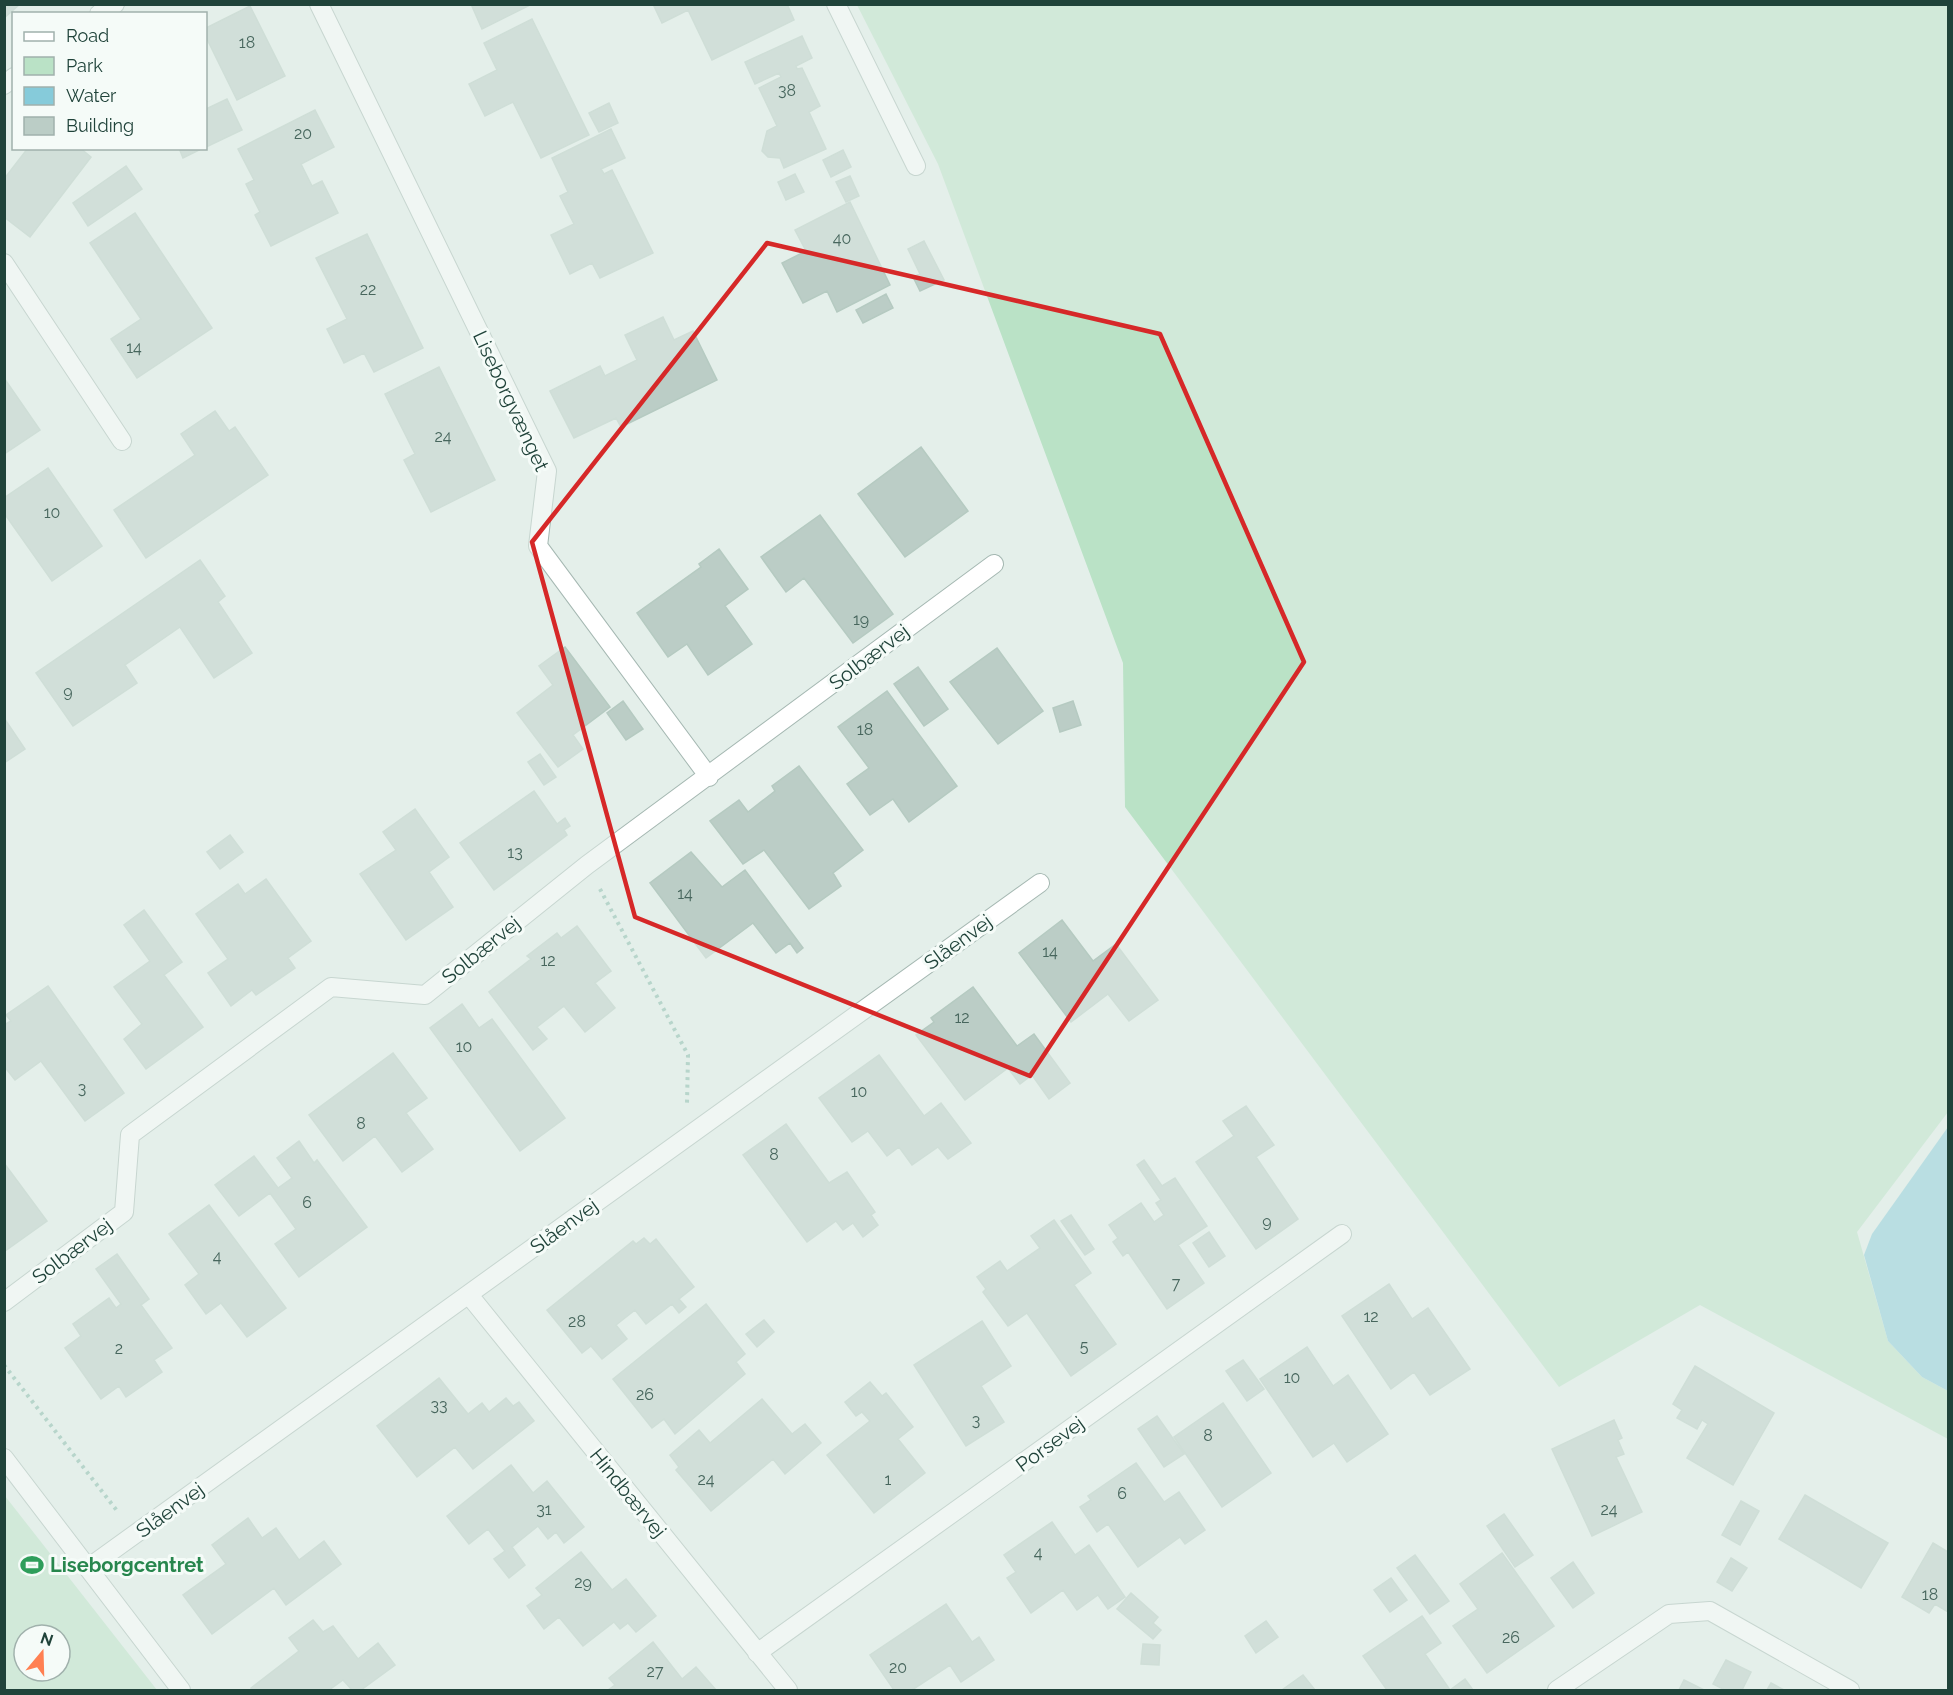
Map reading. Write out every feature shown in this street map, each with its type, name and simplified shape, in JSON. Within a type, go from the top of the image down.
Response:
[{"type":"street","points":[[102,12],[115,4]]},
{"type":"street","name":"Liseborgvænget","points":[[319,4],[547,471],[538,546],[708,777]]},
{"type":"street","points":[[836,4],[916,166]]},
{"type":"street","points":[[4,263],[122,441]]},
{"type":"street","name":"Solbærvej","points":[[4,1302],[124,1212],[130,1135],[331,987],[425,995],[587,865],[994,564]]},
{"type":"street","name":"Slåenvej","points":[[88,1568],[1040,883]]},
{"type":"street","name":"Porsevej","points":[[757,1653],[1342,1234]]},
{"type":"street","name":"Hindbærvej","points":[[469,1295],[788,1690]]},
{"type":"street","points":[[4,1458],[181,1690]]},
{"type":"street","points":[[1557,1690],[1669,1614],[1710,1611],[1850,1690]]},
{"type":"path","points":[[587,865],[688,1055],[686,1138]]},
{"type":"path","points":[[4,1365],[135,1535]]},
{"type":"highlighted area","points":[[767,243],[1160,334],[1304,662],[1030,1076],[635,917],[532,542]]},
{"type":"green space","points":[[857,5],[1948,5],[1948,1112],[1857,1232],[1888,1341],[1922,1377],[1948,1391],[1948,1439],[1700,1305],[1559,1387],[1125,807],[1123,663],[938,164]]},
{"type":"green space","name":"Liseborgcentret","points":[[4,1496],[5,1496],[157,1690],[5,1690]]},
{"type":"water","points":[[1948,1127],[1948,1391],[1922,1377],[1888,1341],[1864,1255],[1872,1234]]},
{"type":"building","points":[[4,4],[20,4],[4,18]]},
{"type":"building","points":[[471,4],[532,4],[482,29]]},
{"type":"building","points":[[653,4],[787,4],[794,20],[712,60],[688,10],[662,23]]},
{"type":"building","points":[[250,6],[285,76],[237,100],[207,39],[207,28]]},
{"type":"building","points":[[532,19],[589,135],[541,158],[513,102],[485,116],[469,84],[497,70],[484,43]]},
{"type":"building","points":[[802,36],[812,58],[796,66],[797,69],[802,68],[820,106],[809,112],[826,149],[784,168],[780,158],[768,157],[762,151],[767,131],[777,126],[759,88],[781,77],[779,73],[755,84],[745,62]]},
{"type":"building","points":[[227,99],[242,130],[207,147],[207,109]]},
{"type":"building","points":[[609,103],[618,123],[599,132],[589,113]]},
{"type":"building","points":[[315,110],[334,147],[301,164],[312,186],[322,181],[338,213],[271,246],[255,215],[260,212],[246,184],[254,180],[238,149]]},
{"type":"building","points":[[611,129],[625,158],[601,169],[604,174],[612,170],[653,253],[600,278],[592,263],[570,274],[551,235],[574,224],[560,196],[568,192],[552,158]]},
{"type":"building","points":[[26,150],[82,150],[91,157],[30,237],[4,217],[4,179]]},
{"type":"building","points":[[180,150],[199,150],[183,158]]},
{"type":"building","points":[[843,150],[851,167],[831,177],[823,160]]},
{"type":"building","points":[[126,166],[142,189],[88,226],[73,203]]},
{"type":"building","points":[[795,174],[804,192],[786,200],[778,182]]},
{"type":"building","points":[[850,176],[859,196],[846,202],[836,182]]},
{"type":"building","points":[[850,202],[890,285],[837,312],[827,291],[803,303],[782,263],[806,251],[795,230]]},
{"type":"building","points":[[135,213],[212,328],[137,378],[111,339],[141,319],[90,243]]},
{"type":"building","points":[[367,234],[423,348],[374,372],[364,353],[344,363],[327,329],[347,319],[316,258]]},
{"type":"building","points":[[924,241],[944,280],[920,291],[913,277],[920,274],[908,249]]},
{"type":"building","points":[[886,294],[893,308],[863,323],[856,310]]},
{"type":"building","points":[[663,317],[674,340],[693,331],[717,380],[621,427],[616,418],[574,438],[550,391],[600,366],[605,376],[637,360],[625,335]]},
{"type":"building","points":[[439,367],[495,480],[431,512],[404,460],[415,454],[385,394]]},
{"type":"building","points":[[4,378],[40,430],[4,454]]},
{"type":"building","points":[[215,411],[229,431],[235,427],[268,475],[146,558],[114,510],[195,455],[181,434]]},
{"type":"building","points":[[921,447],[968,511],[905,557],[858,494]]},
{"type":"building","points":[[48,468],[102,546],[52,581],[4,513],[4,498]]},
{"type":"building","points":[[820,515],[893,614],[853,643],[804,578],[786,592],[761,557]]},
{"type":"building","points":[[719,549],[748,589],[725,606],[752,644],[708,675],[687,644],[668,657],[637,613],[701,567],[699,564]]},
{"type":"building","points":[[200,560],[225,596],[218,602],[252,653],[214,678],[180,627],[125,665],[137,683],[73,726],[36,673]]},
{"type":"building","points":[[565,647],[610,707],[573,735],[583,749],[558,767],[517,713],[553,685],[539,666]]},
{"type":"building","points":[[997,648],[1043,711],[998,744],[950,682]]},
{"type":"building","points":[[918,667],[948,709],[924,726],[894,684]]},
{"type":"building","points":[[887,691],[957,786],[909,822],[893,799],[870,815],[847,784],[869,768],[838,727]]},
{"type":"building","points":[[623,701],[643,729],[626,740],[607,713]]},
{"type":"building","points":[[1073,701],[1081,725],[1060,732],[1053,708]]},
{"type":"building","points":[[4,718],[25,749],[4,763]]},
{"type":"building","points":[[540,754],[556,777],[544,785],[528,762]]},
{"type":"building","points":[[799,766],[863,850],[833,873],[841,886],[809,909],[764,850],[743,864],[710,821],[739,800],[748,812],[775,791],[772,786]]},
{"type":"building","points":[[534,791],[557,824],[565,818],[570,826],[564,830],[567,835],[494,890],[460,843]]},
{"type":"building","points":[[415,809],[449,857],[429,872],[453,907],[406,940],[360,874],[396,850],[383,832]]},
{"type":"building","points":[[230,835],[243,852],[220,869],[207,852]]},
{"type":"building","points":[[691,852],[722,887],[745,870],[803,948],[797,953],[790,943],[776,953],[753,923],[706,958],[650,883]]},
{"type":"building","points":[[266,879],[311,941],[288,958],[295,968],[256,995],[252,990],[231,1006],[208,973],[228,959],[196,914],[238,884],[245,894]]},
{"type":"building","points":[[144,910],[182,962],[164,975],[203,1027],[146,1069],[124,1039],[142,1024],[114,987],[150,961],[124,925]]},
{"type":"building","points":[[1062,920],[1093,961],[1116,944],[1158,1000],[1129,1021],[1108,994],[1071,1022],[1019,953]]},
{"type":"building","points":[[577,926],[611,971],[595,983],[615,1008],[585,1032],[564,1006],[537,1027],[547,1039],[533,1050],[489,992],[531,959],[527,956],[557,933],[561,938]]},
{"type":"building","points":[[48,986],[124,1093],[85,1121],[41,1061],[15,1080],[4,1066],[4,1025],[11,1021],[6,1015]]},
{"type":"building","points":[[973,987],[1017,1046],[1034,1034],[1070,1083],[1049,1099],[1032,1075],[1020,1084],[1008,1068],[965,1100],[916,1035],[934,1022],[931,1018]]},
{"type":"building","points":[[462,1004],[479,1028],[492,1019],[565,1118],[520,1151],[430,1028]]},
{"type":"building","points":[[393,1053],[427,1098],[406,1113],[433,1149],[402,1172],[375,1136],[343,1161],[309,1115]]},
{"type":"building","points":[[879,1055],[924,1116],[941,1103],[971,1143],[948,1159],[938,1147],[912,1165],[899,1147],[887,1156],[868,1131],[852,1142],[819,1098]]},
{"type":"building","points":[[1246,1106],[1274,1145],[1256,1157],[1298,1219],[1256,1249],[1196,1162],[1234,1136],[1223,1121]]},
{"type":"building","points":[[786,1124],[829,1183],[847,1172],[875,1212],[871,1215],[878,1225],[863,1237],[853,1223],[843,1230],[836,1221],[807,1242],[743,1155]]},
{"type":"building","points":[[299,1141],[314,1163],[317,1160],[367,1227],[299,1277],[275,1244],[296,1229],[270,1193],[239,1216],[215,1185],[254,1156],[278,1188],[292,1178],[277,1158]]},
{"type":"building","points":[[1144,1160],[1162,1186],[1175,1178],[1207,1226],[1178,1245],[1204,1283],[1167,1309],[1128,1252],[1123,1256],[1113,1242],[1118,1238],[1109,1225],[1141,1203],[1154,1222],[1164,1215],[1156,1203],[1161,1200],[1137,1165]]},
{"type":"building","points":[[4,1163],[47,1221],[5,1251],[4,1251]]},
{"type":"building","points":[[209,1205],[286,1308],[247,1337],[221,1303],[206,1314],[185,1285],[199,1274],[169,1234]]},
{"type":"building","points":[[1071,1215],[1094,1249],[1085,1255],[1061,1221]]},
{"type":"building","points":[[1054,1220],[1091,1273],[1074,1285],[1116,1344],[1071,1376],[1027,1313],[1008,1326],[983,1292],[986,1289],[977,1277],[1000,1261],[1007,1271],[1040,1248],[1031,1236]]},
{"type":"building","points":[[1209,1232],[1225,1256],[1209,1267],[1193,1243]]},
{"type":"building","points":[[644,1238],[650,1244],[656,1239],[694,1287],[679,1299],[686,1307],[679,1313],[672,1304],[646,1324],[635,1310],[616,1325],[627,1339],[602,1359],[591,1346],[582,1353],[547,1310],[633,1241],[636,1244]]},
{"type":"building","points":[[117,1254],[149,1299],[141,1305],[172,1348],[154,1360],[162,1372],[126,1397],[119,1386],[101,1399],[65,1348],[81,1336],[73,1324],[109,1298],[116,1308],[121,1304],[96,1269]]},
{"type":"building","points":[[1389,1284],[1412,1319],[1428,1308],[1470,1369],[1430,1395],[1414,1372],[1391,1389],[1342,1316]]},
{"type":"building","points":[[706,1304],[745,1354],[736,1362],[745,1374],[675,1434],[664,1419],[652,1428],[613,1379]]},
{"type":"building","points":[[764,1320],[774,1332],[757,1347],[746,1334]]},
{"type":"building","points":[[982,1321],[1011,1366],[981,1386],[1004,1422],[966,1446],[914,1365]]},
{"type":"building","points":[[1307,1347],[1333,1386],[1348,1375],[1388,1434],[1347,1462],[1334,1443],[1313,1457],[1260,1379]]},
{"type":"building","points":[[1243,1360],[1264,1389],[1247,1401],[1226,1371]]},
{"type":"building","points":[[1695,1366],[1774,1413],[1733,1485],[1687,1458],[1708,1424],[1702,1420],[1697,1429],[1677,1418],[1682,1410],[1673,1404]]},
{"type":"building","points":[[439,1378],[468,1414],[482,1403],[489,1412],[506,1398],[513,1406],[519,1402],[534,1421],[473,1469],[455,1447],[417,1477],[377,1426]]},
{"type":"building","points":[[870,1382],[882,1396],[886,1393],[913,1427],[898,1439],[925,1473],[874,1513],[827,1455],[870,1421],[862,1412],[856,1416],[845,1402]]},
{"type":"building","points":[[762,1399],[792,1434],[805,1424],[821,1443],[785,1474],[773,1459],[711,1511],[676,1470],[679,1467],[670,1455],[699,1430],[710,1443]]},
{"type":"building","points":[[1223,1403],[1271,1473],[1222,1507],[1174,1437]]},
{"type":"building","points":[[1157,1416],[1184,1454],[1164,1467],[1138,1429]]},
{"type":"building","points":[[1614,1420],[1622,1438],[1618,1440],[1624,1454],[1616,1457],[1642,1512],[1592,1536],[1552,1449]]},
{"type":"building","points":[[1136,1463],[1164,1502],[1179,1492],[1205,1530],[1185,1544],[1180,1537],[1138,1567],[1108,1524],[1097,1532],[1080,1507],[1091,1500],[1088,1496]]},
{"type":"building","points":[[511,1465],[533,1493],[547,1481],[584,1527],[564,1543],[556,1532],[548,1539],[538,1526],[512,1547],[525,1565],[509,1578],[494,1559],[505,1551],[488,1529],[469,1544],[447,1516]]},
{"type":"building","points":[[1805,1495],[1888,1543],[1861,1588],[1779,1539]]},
{"type":"building","points":[[1741,1501],[1759,1511],[1740,1545],[1722,1535]]},
{"type":"building","points":[[1504,1514],[1533,1555],[1515,1567],[1487,1526]]},
{"type":"building","points":[[248,1518],[262,1538],[276,1528],[299,1560],[324,1541],[341,1564],[286,1605],[274,1588],[212,1634],[183,1595],[226,1564],[212,1545]]},
{"type":"building","points":[[1052,1522],[1075,1555],[1089,1545],[1125,1597],[1108,1609],[1098,1595],[1077,1610],[1063,1590],[1031,1613],[1007,1578],[1016,1572],[1004,1555]]},
{"type":"building","points":[[1933,1543],[1948,1552],[1948,1612],[1935,1604],[1929,1613],[1902,1597]]},
{"type":"building","points":[[581,1552],[612,1590],[626,1579],[656,1616],[636,1632],[628,1623],[620,1629],[614,1622],[583,1646],[559,1617],[544,1629],[527,1606],[542,1595],[536,1588]]},
{"type":"building","points":[[1502,1553],[1554,1626],[1487,1673],[1453,1626],[1478,1609],[1460,1584]]},
{"type":"building","points":[[1415,1555],[1449,1601],[1430,1614],[1397,1568]]},
{"type":"building","points":[[1731,1558],[1747,1568],[1732,1591],[1717,1582]]},
{"type":"building","points":[[1573,1562],[1594,1593],[1573,1608],[1551,1578]]},
{"type":"building","points":[[1391,1578],[1407,1600],[1390,1612],[1374,1590]]},
{"type":"building","points":[[1131,1593],[1158,1617],[1153,1623],[1161,1630],[1153,1639],[1117,1609]]},
{"type":"building","points":[[946,1604],[972,1642],[979,1637],[994,1660],[961,1682],[950,1665],[912,1690],[894,1690],[870,1655]]},
{"type":"building","points":[[1422,1616],[1441,1643],[1425,1654],[1450,1690],[1387,1690],[1363,1656]]},
{"type":"building","points":[[313,1620],[323,1632],[333,1626],[358,1659],[378,1643],[395,1665],[361,1690],[352,1690],[343,1680],[329,1690],[253,1690],[251,1688],[299,1651],[289,1638]]},
{"type":"building","points":[[1266,1621],[1278,1637],[1256,1653],[1245,1636]]},
{"type":"building","points":[[653,1642],[682,1679],[696,1667],[716,1690],[608,1690],[615,1685],[609,1678]]},
{"type":"building","points":[[1143,1644],[1160,1645],[1159,1665],[1141,1664]]},
{"type":"building","points":[[1726,1660],[1751,1672],[1742,1690],[1725,1690],[1713,1684]]},
{"type":"building","points":[[1303,1675],[1315,1690],[1282,1690]]},
{"type":"building","points":[[1465,1679],[1473,1690],[1450,1690]]},
{"type":"building","points":[[1684,1680],[1704,1690],[1679,1690]]},
{"type":"building","points":[[1771,1683],[1784,1690],[1767,1690]]},
{"type":"place","name":"Liseborgcentret","points":[[32,1565]]}]
